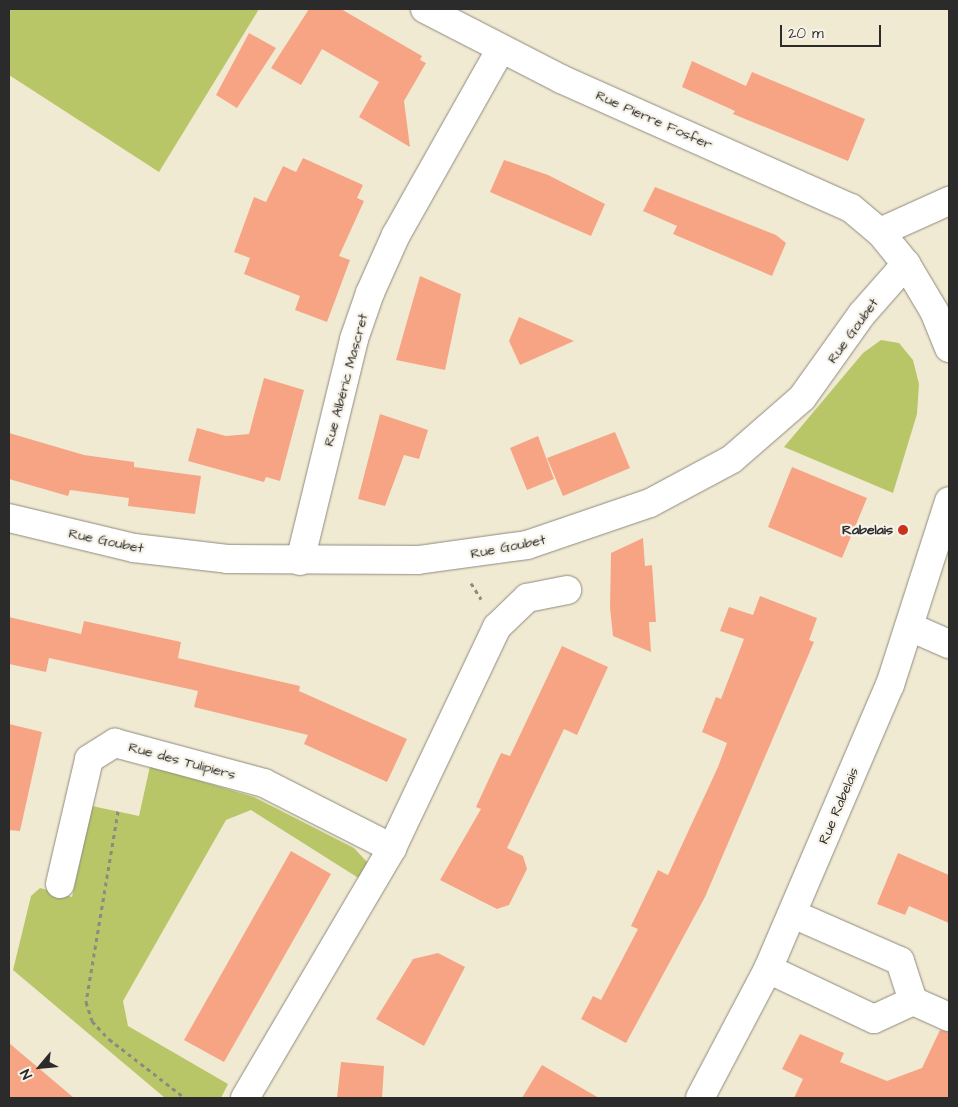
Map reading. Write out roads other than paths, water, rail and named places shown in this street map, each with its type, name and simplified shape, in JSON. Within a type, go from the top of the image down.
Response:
[{"type":"street","name":"Rue Pierre Fosfer","points":[[425,9],[501,49],[829,197],[880,232],[906,264],[934,311],[949,348]]},
{"type":"street","name":"Rue Albéric Mascret","points":[[300,562],[354,339],[370,293],[396,235],[501,49]]},
{"type":"street","points":[[880,232],[949,201]]},
{"type":"street","name":"Rue Goubet","points":[[9,518],[163,553],[300,562],[456,557],[527,545],[621,515],[732,458],[802,398],[858,320],[906,264]]},
{"type":"street","name":"Rue Rabelais","points":[[700,1098],[768,969],[793,914],[910,628],[949,501]]},
{"type":"street","points":[[246,1098],[392,848],[498,627],[527,598],[567,590]]},
{"type":"street","points":[[910,628],[949,644]]},
{"type":"street","name":"Rue des Tulipiers","points":[[60,884],[89,759],[115,743],[264,783],[392,848]]},
{"type":"street","points":[[793,914],[900,961],[913,1001],[949,1017]]},
{"type":"street","points":[[768,969],[874,1019],[913,1001]]},
{"type":"place","name":"Rabelais","points":[[903,530]]}]
